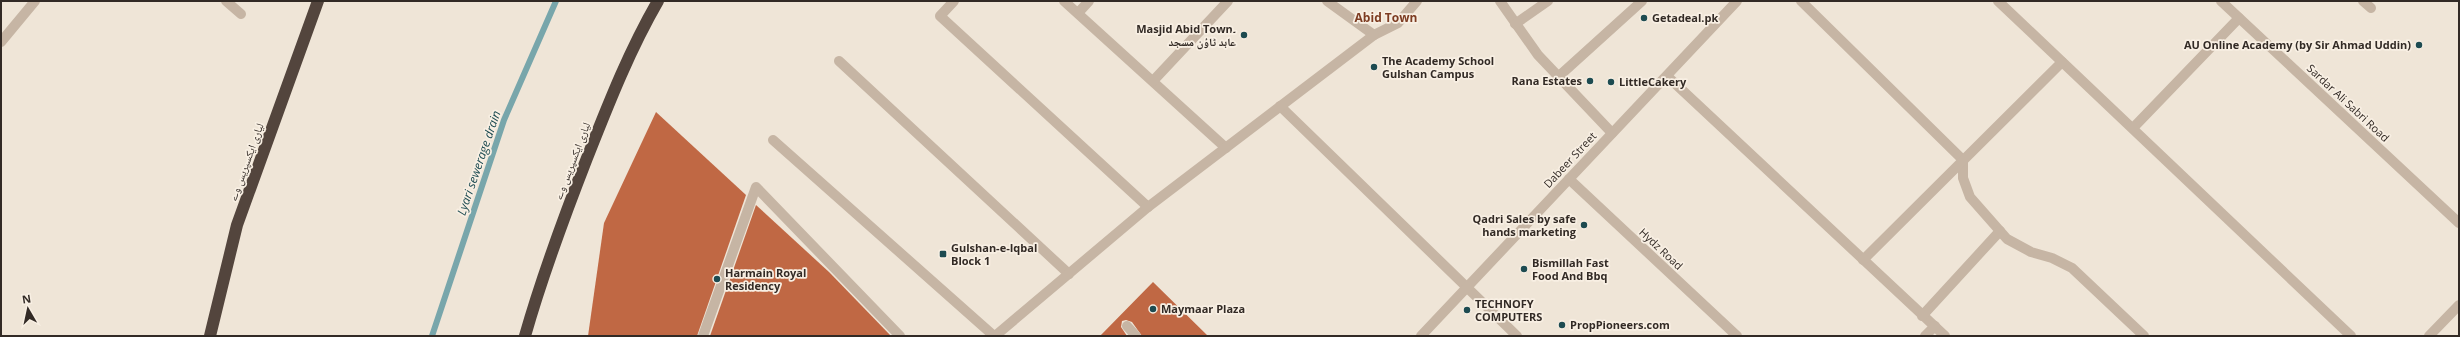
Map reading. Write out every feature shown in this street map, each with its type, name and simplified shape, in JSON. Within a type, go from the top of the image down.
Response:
[{"type":"highway","name":"لیاری ایکسپریس وے","points":[[210,336],[237,225],[318,1]]},
{"type":"highway","name":"لیاری ایکسپریس وے","points":[[525,336],[552,247],[598,130],[622,72],[658,1]]},
{"type":"street","points":[[1,42],[35,1]]},
{"type":"street","points":[[226,1],[241,14]]},
{"type":"street","points":[[954,1],[940,16],[1148,207]]},
{"type":"street","points":[[1064,1],[1226,148]]},
{"type":"street","points":[[1078,13],[1089,1]]},
{"type":"street","points":[[1153,81],[1228,1]]},
{"type":"street","points":[[1327,1],[1374,35]]},
{"type":"street","points":[[773,140],[995,336],[1148,207],[1374,35],[1398,23],[1417,1]]},
{"type":"street","points":[[1500,1],[1538,56],[1612,133]]},
{"type":"street","points":[[1515,24],[1548,1]]},
{"type":"street","points":[[1558,77],[1642,1]]},
{"type":"street","name":"Dabeer Street","points":[[1421,336],[1737,1]]},
{"type":"street","points":[[1801,1],[1963,160],[1963,178],[1970,197],[2007,239],[2031,252],[2052,258],[2072,268],[2144,336]]},
{"type":"street","points":[[1998,1],[2351,336]]},
{"type":"street","name":"Sardar Ali Sabri Road","points":[[2220,1],[2459,223]]},
{"type":"street","points":[[2363,1],[2371,8]]},
{"type":"street","points":[[2132,128],[2239,18]]},
{"type":"street","points":[[839,61],[1068,274]]},
{"type":"street","points":[[1863,260],[2062,62]]},
{"type":"street","points":[[1666,76],[1945,336]]},
{"type":"street","points":[[1280,106],[1517,336]]},
{"type":"street","name":"Hydz Road","points":[[1569,179],[1737,336]]},
{"type":"street","points":[[703,336],[756,187],[900,336]]},
{"type":"street","points":[[1922,316],[2000,231]]},
{"type":"street","points":[[2429,336],[2459,305]]},
{"type":"street","points":[[1127,326],[1136,336]]},
{"type":"street","points":[[1925,336],[1935,326]]},
{"type":"building","name":"Harmain Royal Residency","points":[[656,112],[746,195],[697,336],[588,336],[604,223]]},
{"type":"building","points":[[756,205],[829,272],[891,336],[710,336]]},
{"type":"building","name":"Maymaar Plaza","points":[[1153,282],[1208,336],[1142,336],[1132,322],[1126,320],[1122,321],[1121,327],[1127,336],[1100,336]]},
{"type":"waterway","name":"Lyari sewerage drain","points":[[432,336],[504,120],[556,1]]},
{"type":"place","name":"Getadeal.pk","points":[[1644,18]]},
{"type":"place","name":"Masjid Abid Town۔ عابد ٹاؤن مسجد","points":[[1244,35]]},
{"type":"place","name":"AU Online Academy (by Sir Ahmad Uddin)","points":[[2419,45]]},
{"type":"place","name":"The Academy School Gulshan Campus","points":[[1374,67]]},
{"type":"place","name":"Rana Estates","points":[[1590,81]]},
{"type":"place","name":"LittleCakery","points":[[1611,82]]},
{"type":"place","name":"Qadri Sales by safe hands marketing","points":[[1584,225]]},
{"type":"place","name":"Gulshan-e-Iqbal Block 1","points":[[943,254]]},
{"type":"place","name":"Bismillah Fast Food And Bbq","points":[[1524,269]]},
{"type":"place","name":"Harmain Royal Residency","points":[[717,279]]},
{"type":"place","name":"Maymaar Plaza","points":[[1153,309]]},
{"type":"place","name":"TECHNOFY COMPUTERS","points":[[1467,310]]},
{"type":"place","name":"PropPioneers.com","points":[[1562,325]]},
{"type":"district","name":"Abid Town","points":[[1386,18]]}]
